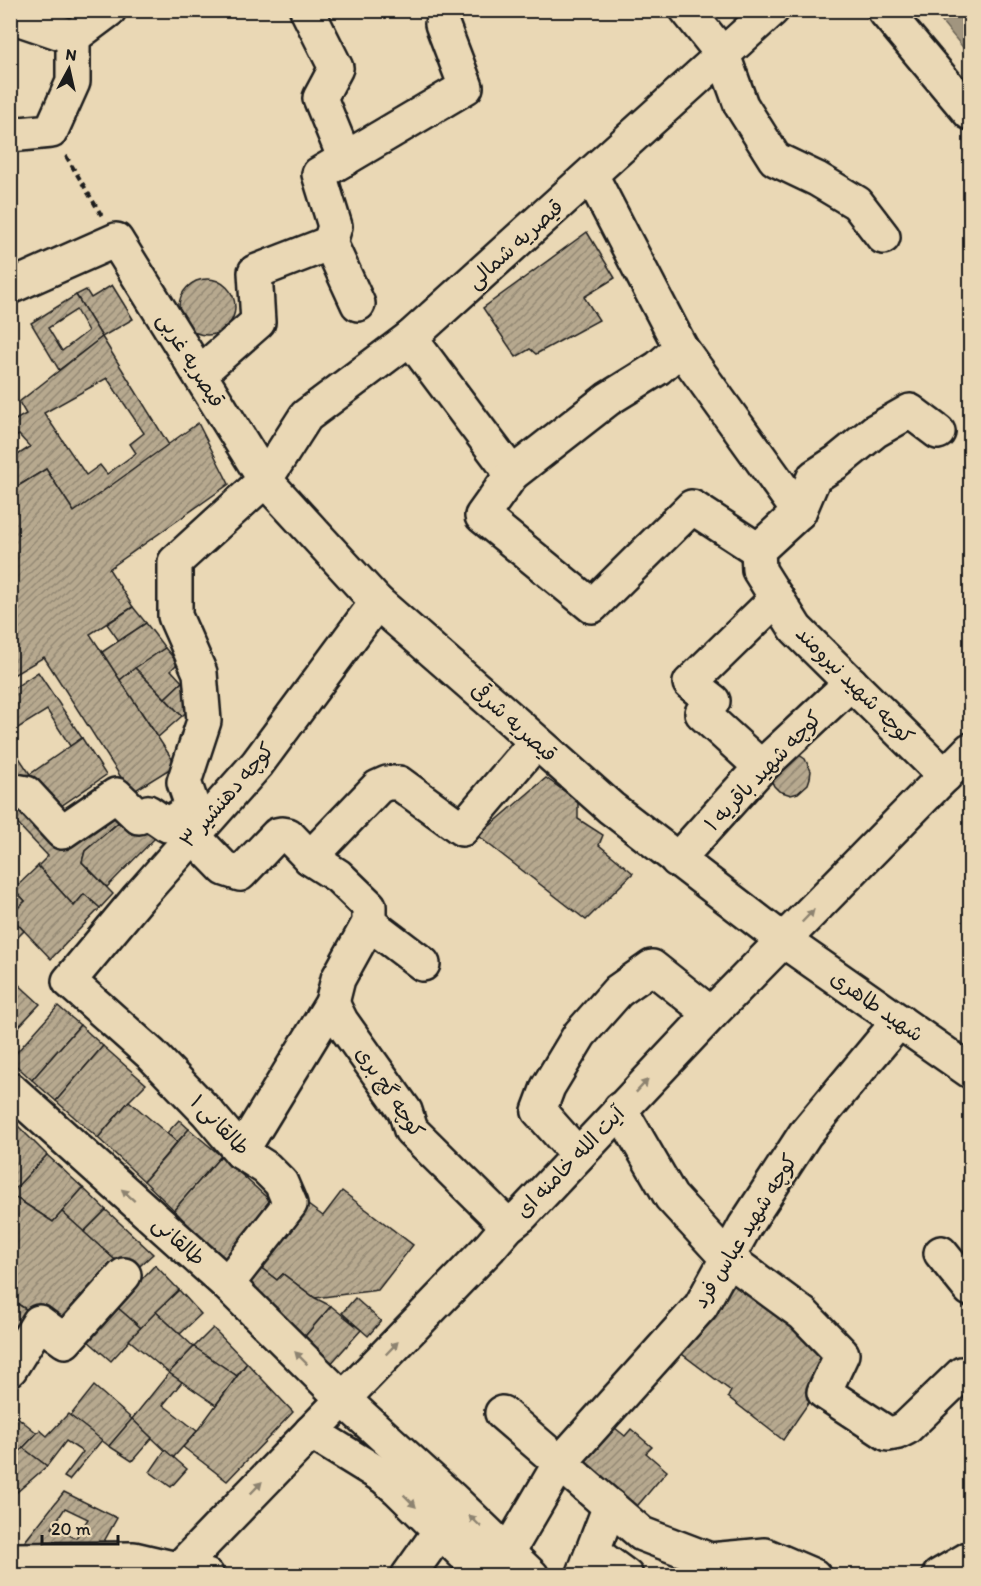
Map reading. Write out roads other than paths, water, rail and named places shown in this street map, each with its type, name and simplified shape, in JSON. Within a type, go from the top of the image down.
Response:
[{"type":"street","points":[[73,37],[109,10]]},
{"type":"street","points":[[307,10],[336,68],[320,98],[345,159]]},
{"type":"street","points":[[687,10],[723,55],[741,105],[775,159],[817,179],[857,203],[883,237]]},
{"type":"street","name":"قیصریه شمالی","points":[[185,827],[193,808],[184,782],[204,722],[200,673],[175,616],[175,562],[266,480],[306,416],[410,338],[772,10]]},
{"type":"street","points":[[884,10],[970,113]]},
{"type":"street","points":[[10,17],[73,37]]},
{"type":"street","points":[[358,304],[330,243],[334,226],[319,174],[466,87],[442,24]]},
{"type":"street","points":[[10,135],[51,130],[73,82],[73,37]]},
{"type":"street","points":[[591,175],[681,348],[800,512]]},
{"type":"street","name":"قیصریه غربی","points":[[10,287],[117,240],[266,480]]},
{"type":"street","points":[[200,373],[258,322],[255,272],[330,243]]},
{"type":"street","points":[[410,338],[512,474]]},
{"type":"street","points":[[681,348],[658,368],[608,399],[512,474],[482,516],[592,606],[692,507],[758,550],[800,512],[814,477],[837,462],[875,431],[910,411],[938,432]]},
{"type":"street","name":"قیصریه شرقی","points":[[266,480],[377,602],[611,808],[784,941]]},
{"type":"street","name":"کوچه شهید نیرومند","points":[[758,550],[759,570],[796,629],[945,776]]},
{"type":"street","points":[[761,767],[702,713],[713,701],[690,683],[777,598]]},
{"type":"street","name":"کوچه دهنشیر ۳","points":[[69,981],[139,897],[185,827],[257,764],[377,602]]},
{"type":"street","name":"کوچه شهید باقریه ۱","points":[[677,860],[761,767],[850,683]]},
{"type":"street","points":[[310,858],[378,787],[387,783],[399,783],[462,829],[536,742]]},
{"type":"street","name":"آیت الله خامنه ای","points":[[186,1573],[311,1432],[508,1226],[522,1215],[711,1014],[970,750]]},
{"type":"street","points":[[10,790],[26,793],[62,832],[116,795],[139,817],[148,812],[167,825],[185,827],[225,869],[240,874],[276,836],[288,835],[310,858],[338,876],[369,906],[369,922],[338,979],[332,1003],[241,1152]]},
{"type":"street","points":[[369,922],[423,964]]},
{"type":"street","name":"شهید طاهری","points":[[784,941],[970,1071]]},
{"type":"street","points":[[578,1155],[539,1111],[548,1087],[580,1034],[618,991],[652,967],[711,1014]]},
{"type":"street","name":"طالقانی ۱","points":[[69,981],[151,1054],[207,1112],[241,1152],[266,1168],[281,1184],[290,1204],[226,1284]]},
{"type":"street","name":"کوچه گچ بری","points":[[332,1003],[341,1021],[405,1110],[411,1130],[508,1226]]},
{"type":"street","name":"کوچه شهید عباس فرد","points":[[497,1564],[560,1463],[701,1306],[745,1226],[805,1134],[899,1021]]},
{"type":"street","name":"طالقانی","points":[[10,1089],[226,1284],[343,1399],[393,1466]]},
{"type":"street","points":[[621,1109],[671,1197],[727,1258],[802,1314],[842,1354],[824,1392],[888,1434],[906,1428],[962,1374],[970,1375]]},
{"type":"street","points":[[941,1252],[970,1289]]},
{"type":"street","points":[[10,1369],[39,1323],[65,1341],[124,1275]]},
{"type":"street","points":[[502,1413],[642,1534],[710,1560],[765,1555],[814,1575]]},
{"type":"street","points":[[311,1432],[393,1466],[451,1498],[497,1564]]},
{"type":"street","points":[[393,1466],[440,1531],[497,1564],[532,1575]]},
{"type":"street","points":[[610,1506],[588,1564],[626,1575]]},
{"type":"street","points":[[408,1575],[440,1531]]},
{"type":"street","points":[[939,1575],[970,1558]]},
{"type":"street","points":[[10,1560],[134,1559],[186,1573]]}]
